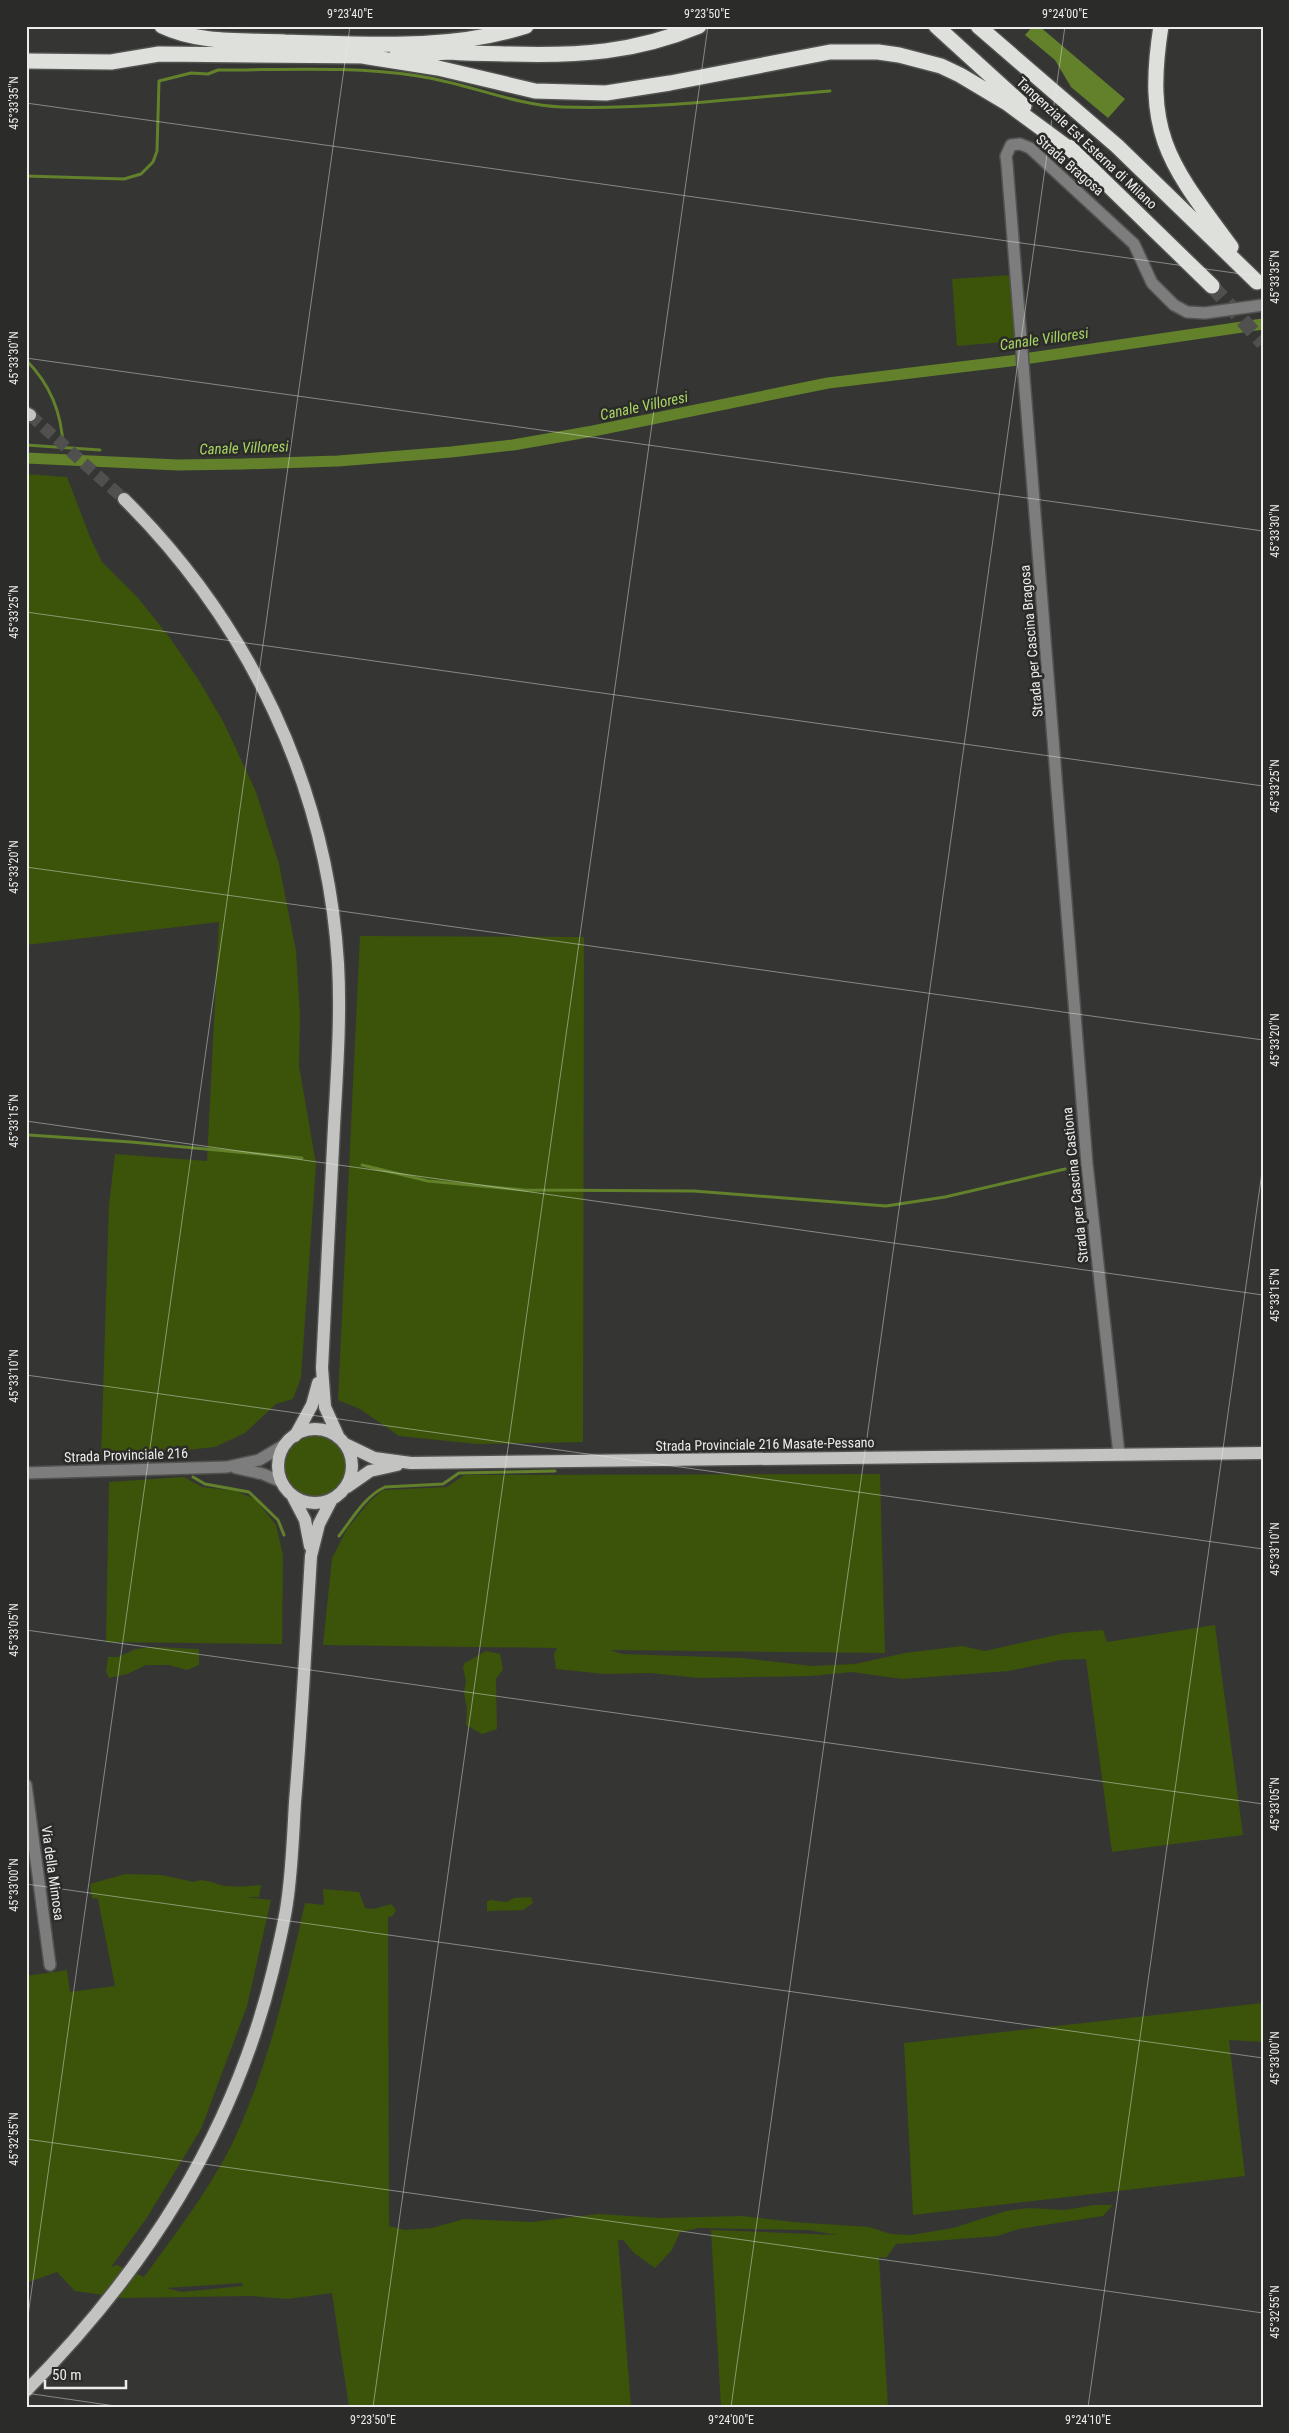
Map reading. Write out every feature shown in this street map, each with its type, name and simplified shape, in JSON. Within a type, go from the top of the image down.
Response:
[{"type":"highway","points":[[162,26],[183,35],[212,39],[379,45],[450,52]]},
{"type":"highway","points":[[379,45],[469,40],[526,26]]},
{"type":"highway","points":[[26,61],[111,62],[159,54],[362,56],[450,52],[587,55],[645,45],[698,26]]},
{"type":"highway","name":"Tangenziale Est Esterna di Milano","points":[[936,26],[1075,152],[1212,286]]},
{"type":"highway","name":"Tangenziale Est Esterna di Milano","points":[[978,26],[1117,146],[1257,282],[1190,191],[1167,148],[1159,122],[1155,88],[1161,26]]},
{"type":"highway","points":[[362,56],[431,67],[535,91],[597,93],[670,83],[830,52],[878,52],[899,55],[941,66],[960,75],[1007,103],[1075,152]]},
{"type":"main road","points":[[124,499],[153,528],[193,576],[243,650],[272,705],[288,743],[305,788],[320,841],[333,909],[339,998],[322,1368],[325,1407],[350,1454],[352,1469],[350,1480],[344,1490]]},
{"type":"main road","points":[[311,1556],[306,1523],[291,1494],[282,1482],[279,1462],[312,1405],[322,1368]]},
{"type":"main road","points":[[291,1440],[306,1431],[328,1432],[374,1458],[412,1463]]},
{"type":"main road","name":"Strada Provinciale 216 Masate-Pessano","points":[[412,1463],[1263,1453]]},
{"type":"main road","points":[[291,1494],[301,1500],[312,1503],[332,1499],[370,1471],[412,1463]]},
{"type":"main road","points":[[26,2390],[130,2271],[159,2230],[214,2135],[248,2058],[263,2010],[287,1903],[299,1761],[311,1556],[319,1524],[332,1499]]},
{"type":"street","name":"Strada Bragosa","points":[[1020,348],[1006,156],[1011,146],[1016,144],[1030,148],[1134,244],[1152,283],[1174,306],[1187,312],[1204,313],[1263,305]]},
{"type":"street","name":"Strada per Cascina Bragosa","points":[[1020,348],[1050,684],[1066,912]]},
{"type":"street","name":"Strada per Cascina Castiona","points":[[1066,912],[1087,1164],[1119,1454]]},
{"type":"street","name":"Strada Provinciale 216","points":[[26,1473],[227,1467],[259,1460],[291,1440]]},
{"type":"street","name":"Strada Provinciale 216","points":[[227,1467],[263,1474],[282,1482]]},
{"type":"street","name":"Via della Mimosa","points":[[26,1785],[50,1965]]},
{"type":"shaded area","points":[[1033,26],[1039,26],[1125,99],[1108,118],[1071,87],[1055,60],[1025,35]]},
{"type":"shaded area","points":[[1012,275],[1016,341],[957,346],[952,279]]},
{"type":"shaded area","points":[[26,474],[67,477],[90,537],[102,562],[138,598],[170,638],[198,679],[224,723],[256,792],[279,864],[296,951],[300,1014],[299,1066],[316,1164],[301,1378],[293,1399],[276,1404],[245,1433],[215,1447],[101,1459],[109,1205],[115,1154],[207,1161],[219,922],[26,945]]},
{"type":"shaded area","points":[[360,936],[584,937],[583,1442],[477,1444],[399,1436],[360,1409],[338,1400]]},
{"type":"shaded area","points":[[315,1435],[327,1437],[337,1444],[344,1454],[346,1466],[344,1478],[337,1488],[327,1495],[315,1497],[303,1495],[293,1488],[286,1478],[284,1466],[286,1454],[293,1444],[303,1437]]},
{"type":"shaded area","points":[[880,1474],[885,1653],[610,1650],[622,1654],[741,1658],[812,1666],[855,1664],[905,1653],[962,1646],[985,1651],[1065,1633],[1103,1630],[1107,1642],[1215,1625],[1243,1835],[1112,1852],[1086,1659],[1061,1660],[1009,1671],[902,1679],[852,1672],[811,1676],[699,1678],[650,1673],[605,1674],[556,1669],[554,1654],[557,1648],[323,1645],[332,1558],[347,1529],[369,1502],[383,1490],[447,1487],[464,1475]]},
{"type":"shaded area","points":[[184,1477],[202,1487],[236,1491],[255,1499],[276,1525],[283,1555],[282,1644],[106,1642],[109,1482]]},
{"type":"shaded area","points":[[153,1647],[199,1649],[199,1665],[187,1670],[169,1665],[146,1665],[127,1674],[109,1678],[106,1671],[108,1657],[118,1657],[136,1649]]},
{"type":"shaded area","points":[[486,1651],[500,1654],[503,1669],[496,1679],[497,1729],[482,1734],[466,1725],[467,1709],[464,1693],[466,1681],[463,1667],[465,1663]]},
{"type":"shaded area","points":[[125,1874],[161,1875],[194,1882],[205,1881],[225,1886],[261,1885],[259,1897],[244,1897],[271,1900],[247,2006],[201,2129],[146,2219],[111,2267],[117,2265],[144,2277],[215,2175],[234,2140],[267,2053],[284,1994],[305,1903],[324,1905],[323,1889],[359,1892],[365,1908],[374,1909],[391,1904],[396,1910],[392,1917],[388,1916],[389,2226],[405,2230],[432,2228],[464,2219],[532,2222],[598,2214],[660,2218],[742,2216],[793,2222],[869,2227],[891,2234],[911,2235],[953,2228],[1006,2211],[1028,2208],[1065,2210],[1094,2205],[1113,2205],[1103,2216],[1019,2229],[997,2236],[896,2244],[886,2258],[879,2257],[888,2407],[721,2407],[711,2230],[838,2235],[808,2230],[699,2228],[680,2232],[672,2250],[655,2268],[634,2253],[623,2240],[618,2240],[631,2407],[349,2407],[332,2293],[288,2299],[251,2296],[123,2298],[75,2291],[57,2272],[26,2283],[26,1976],[67,1970],[70,1992],[115,1986],[98,1899],[92,1898],[90,1884]],"holes":[[[242,2283],[243,2286],[182,2292],[166,2288]]]},
{"type":"shaded area","points":[[531,1897],[533,1903],[523,1910],[487,1911],[487,1902],[490,1900],[507,1902],[514,1898]]},
{"type":"shaded area","points":[[1263,2003],[1263,2042],[1229,2040],[1245,2176],[913,2215],[904,2043]]},
{"type":"waterway","points":[[26,176],[124,179],[141,174],[153,162],[157,151],[159,81],[191,73],[208,74],[218,70],[318,69],[393,73],[436,79],[508,98],[562,107],[629,107],[830,91]]},
{"type":"waterway","name":"Canale Villoresi","points":[[26,458],[178,465],[338,461],[451,452],[513,445],[593,431],[828,383],[1010,361],[1263,324]]},
{"type":"waterway","points":[[26,360],[42,379],[53,400],[60,422],[63,447]]},
{"type":"waterway","points":[[26,445],[100,450]]},
{"type":"waterway","points":[[29,1135],[131,1142],[302,1158]]},
{"type":"waterway","points":[[362,1165],[428,1181],[524,1190],[694,1191],[886,1206],[945,1197],[1065,1169]]},
{"type":"waterway","points":[[339,1536],[365,1502],[385,1487],[443,1484],[459,1473],[555,1471]]},
{"type":"waterway","points":[[193,1477],[205,1484],[249,1492],[278,1520],[284,1535]]},
{"type":"tunnel","points":[[1212,286],[1263,343]]},
{"type":"tunnel","points":[[30,415],[124,499]]}]
